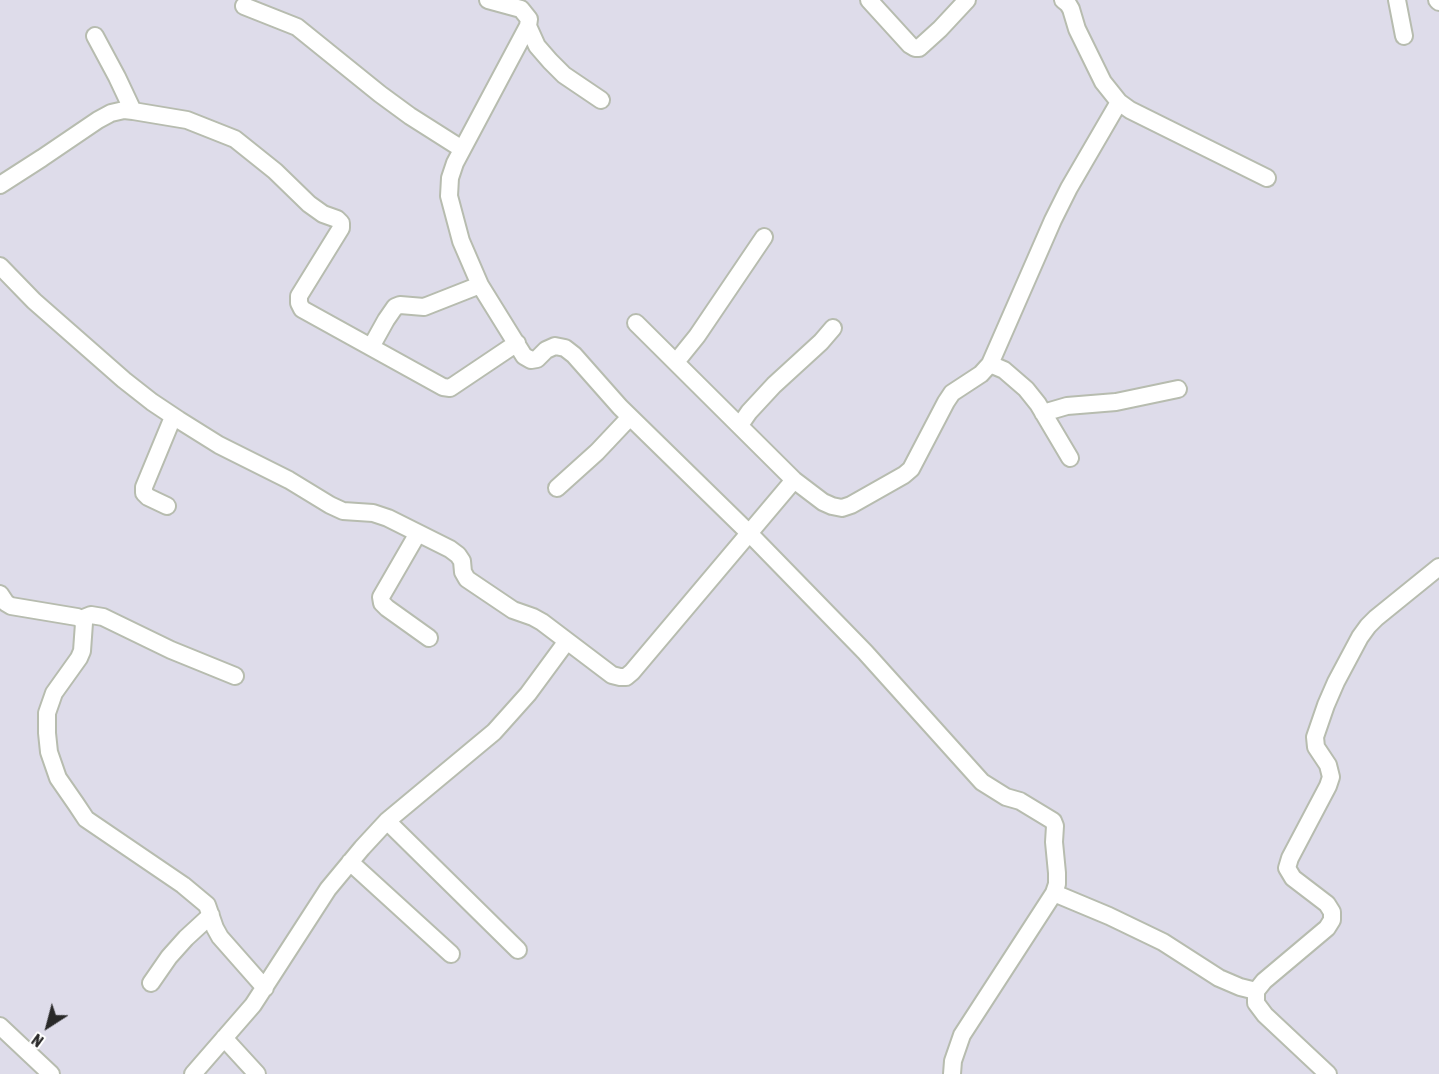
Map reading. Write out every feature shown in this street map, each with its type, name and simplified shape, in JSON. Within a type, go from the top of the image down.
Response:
[{"type":"street","points":[[488,0],[521,9],[529,19],[528,26],[455,163],[450,178],[449,196],[461,241],[480,285],[524,356],[531,360],[537,359],[546,350],[555,346],[566,348],[574,355],[630,417],[749,533],[865,652],[982,782],[1053,821],[1057,873],[1054,893],[962,1035],[953,1061],[952,1074]]},
{"type":"street","points":[[869,0],[910,45],[919,48],[967,0]]},
{"type":"street","points":[[1064,0],[1071,9],[1077,29],[1103,82],[1119,102],[1130,110],[1267,178]]},
{"type":"street","points":[[1397,0],[1404,36]]},
{"type":"street","points":[[244,6],[297,27],[380,94],[462,149]]},
{"type":"street","points":[[528,26],[537,46],[550,62],[564,75],[601,100]]},
{"type":"street","points":[[95,36],[133,111]]},
{"type":"street","points":[[636,323],[794,480],[832,506],[842,507],[859,501],[911,470],[952,393],[981,374],[990,364],[1053,220],[1119,102]]},
{"type":"street","points":[[0,184],[111,113],[124,110],[187,120],[235,140],[275,171],[309,204],[341,223],[341,228],[299,296],[302,309],[443,387],[450,388],[517,343]]},
{"type":"street","points":[[676,362],[697,336],[764,237]]},
{"type":"street","points":[[0,266],[34,300],[124,380],[173,417],[219,445],[289,480],[330,505],[343,511],[373,513],[388,518],[450,549],[462,561],[463,573],[467,579],[513,610],[542,622],[612,675],[626,677],[632,672],[794,480]]},
{"type":"street","points":[[371,347],[394,307],[400,305],[424,307],[480,285]]},
{"type":"street","points":[[740,425],[774,385],[833,328]]},
{"type":"street","points":[[990,364],[1004,370],[1026,389],[1043,412],[1070,458]]},
{"type":"street","points":[[1043,412],[1067,406],[1116,402],[1178,389]]},
{"type":"street","points":[[167,506],[148,497],[144,493],[144,487],[173,417]]},
{"type":"street","points":[[557,488],[597,452],[630,417]]},
{"type":"street","points":[[418,533],[381,597],[382,603],[387,608],[429,638]]},
{"type":"street","points":[[1328,1074],[1265,1015],[1256,1003],[1256,991],[1264,981],[1327,928],[1332,920],[1332,912],[1327,904],[1293,878],[1287,868],[1331,777],[1328,765],[1316,747],[1315,737],[1326,705],[1360,637],[1368,626],[1439,567]]},
{"type":"street","points":[[0,594],[11,606],[81,619],[92,615],[103,618],[171,651],[235,676]]},
{"type":"street","points":[[81,619],[84,623],[82,651],[54,693],[47,713],[49,752],[58,778],[86,819],[207,904],[220,937],[265,988]]},
{"type":"street","points":[[193,1074],[253,1005],[328,889],[350,862],[387,821],[494,732],[528,694],[567,641]]},
{"type":"street","points":[[387,821],[518,950]]},
{"type":"street","points":[[350,862],[452,954]]},
{"type":"street","points":[[1054,893],[1163,942],[1219,978],[1256,991]]},
{"type":"street","points":[[151,982],[186,938],[211,915]]},
{"type":"street","points":[[0,1026],[51,1074]]},
{"type":"street","points":[[224,1038],[257,1074]]}]
